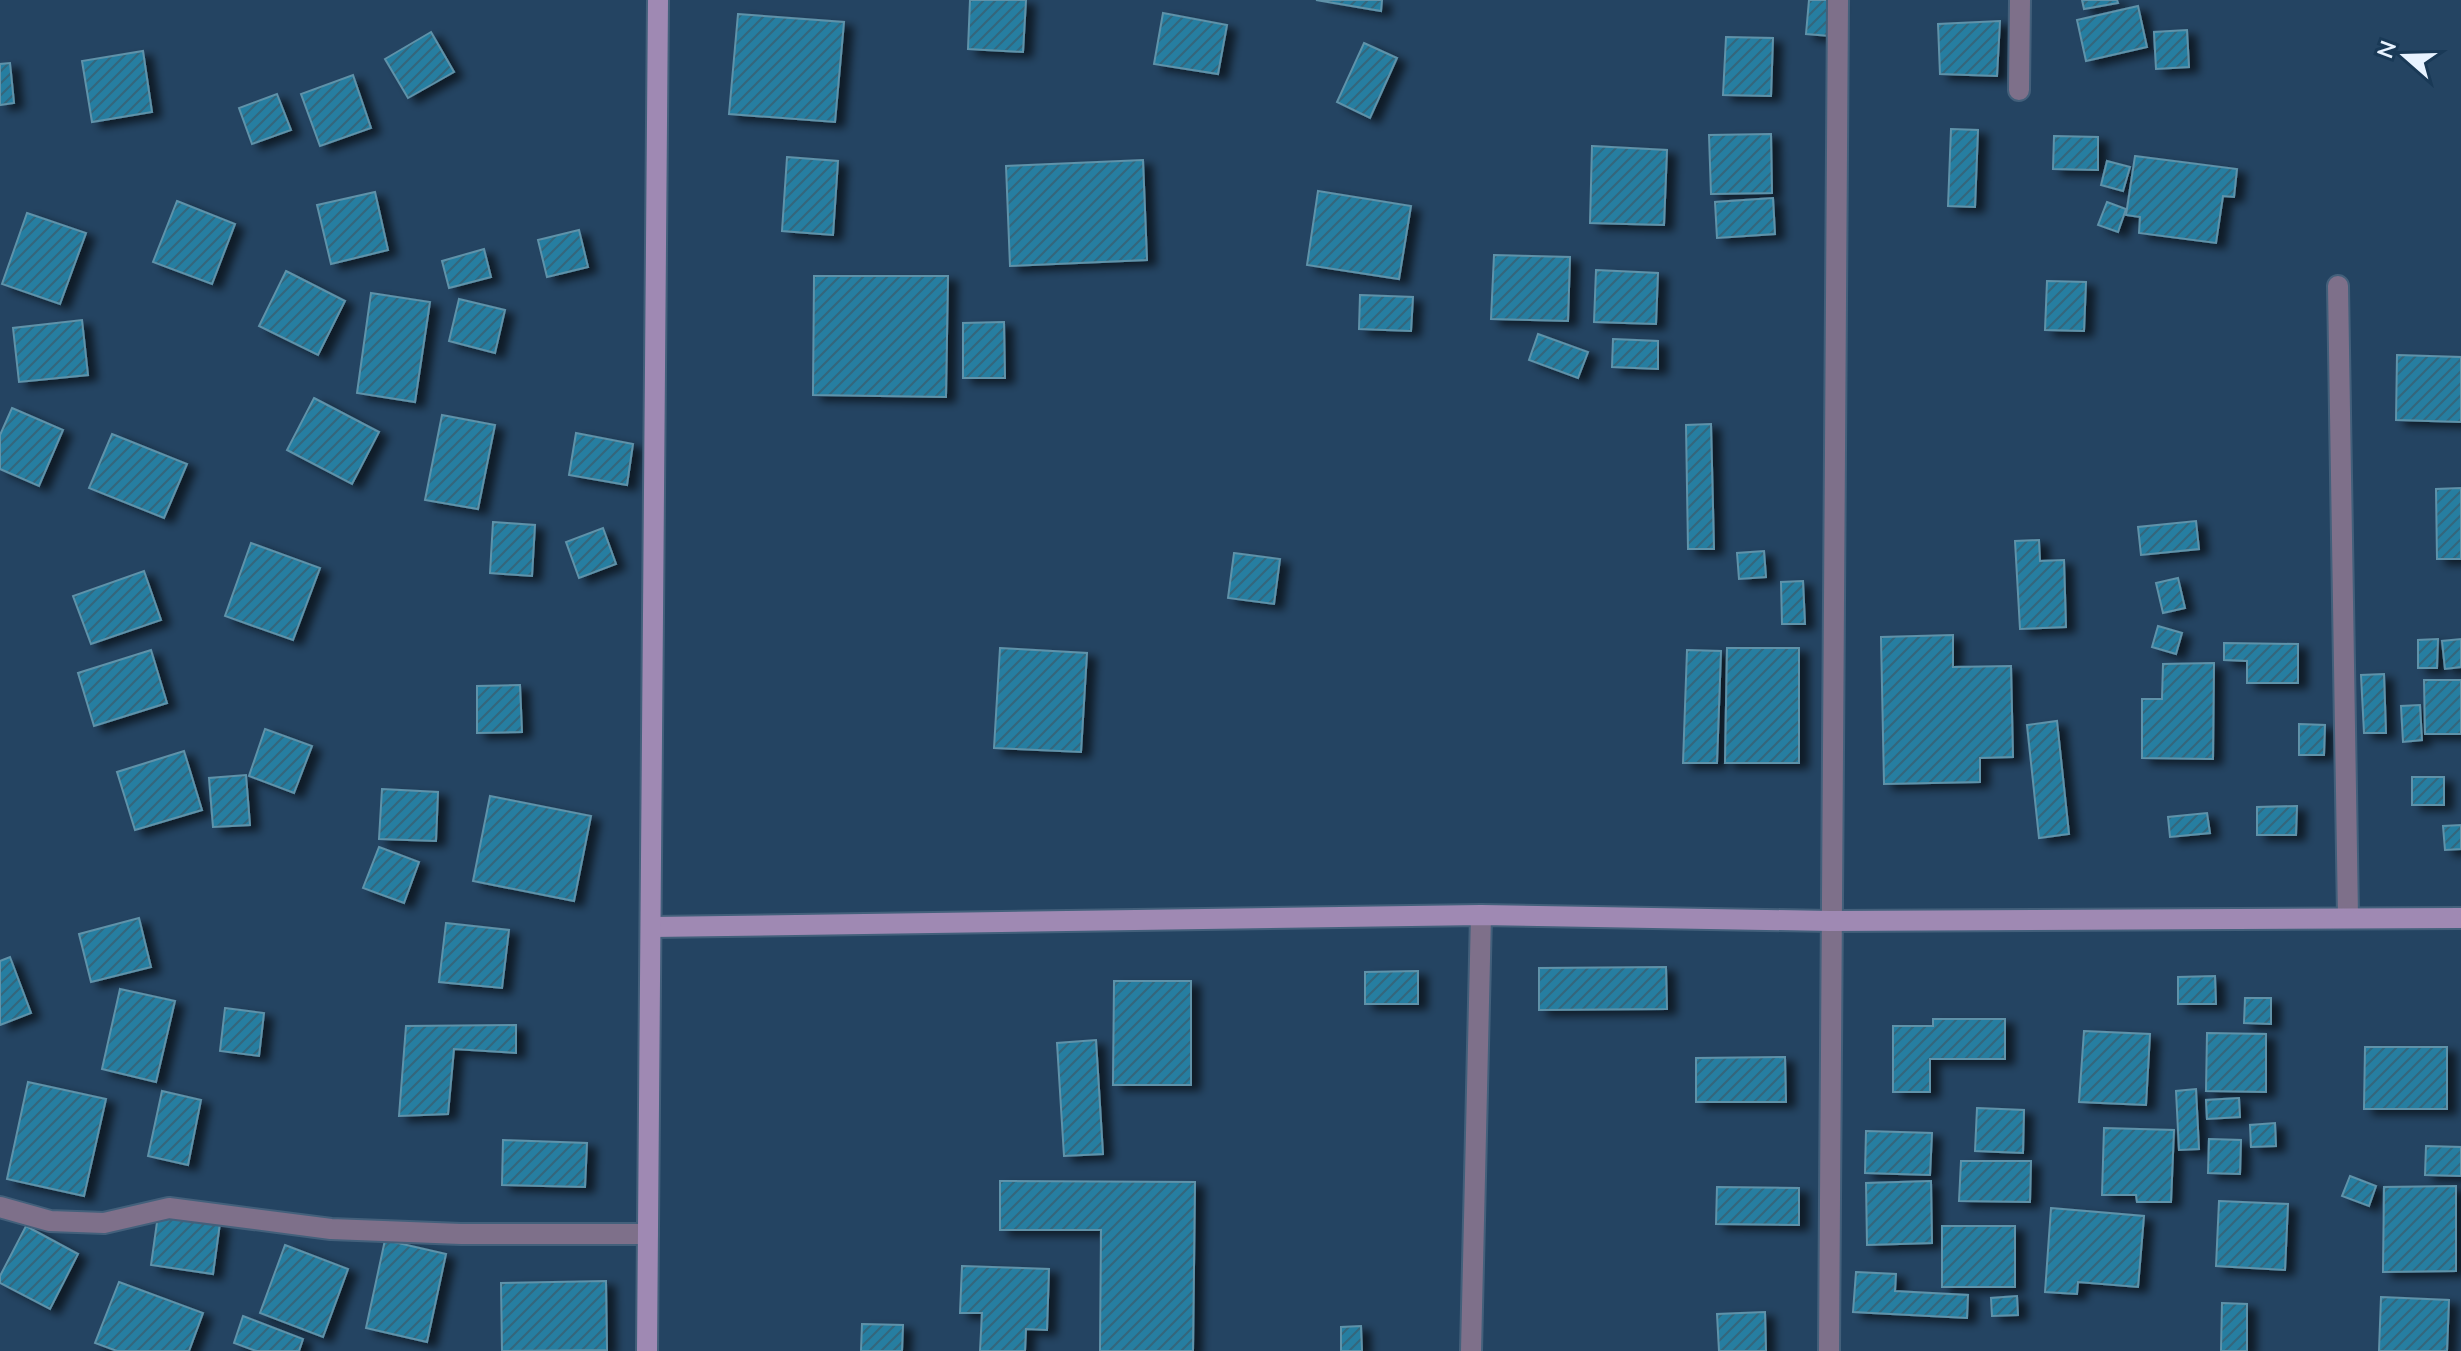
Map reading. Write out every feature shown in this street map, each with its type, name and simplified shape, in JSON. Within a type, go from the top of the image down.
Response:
[{"type":"street","points":[[647,1351],[658,0]]},
{"type":"street","points":[[1829,1351],[1838,0]]},
{"type":"street","points":[[2019,90],[2020,0]]},
{"type":"street","points":[[2338,286],[2348,917]]},
{"type":"street","points":[[652,927],[1481,915],[1830,921],[2461,918]]},
{"type":"street","points":[[1471,1351],[1481,915]]},
{"type":"street","points":[[0,1207],[50,1221],[104,1223],[169,1208],[331,1229],[461,1234],[648,1234]]},
{"type":"building","points":[[970,0],[1026,0],[1023,52],[968,49]]},
{"type":"building","points":[[1316,0],[1382,0],[1381,11]]},
{"type":"building","points":[[1809,0],[1833,0],[1830,36],[1806,34]]},
{"type":"building","points":[[2082,0],[2117,0],[2118,3],[2084,9]]},
{"type":"building","points":[[2138,6],[2147,47],[2086,61],[2077,20]]},
{"type":"building","points":[[1163,13],[1227,25],[1218,74],[1154,64]]},
{"type":"building","points":[[738,14],[844,22],[835,122],[729,114]]},
{"type":"building","points":[[2000,21],[1997,76],[1940,74],[1938,24]]},
{"type":"building","points":[[2187,30],[2189,67],[2156,69],[2154,32]]},
{"type":"building","points":[[431,32],[454,72],[408,98],[385,59]]},
{"type":"building","points":[[1726,37],[1773,38],[1771,96],[1723,95]]},
{"type":"building","points":[[1364,43],[1397,58],[1370,118],[1337,102]]},
{"type":"building","points":[[143,51],[152,112],[92,122],[82,61]]},
{"type":"building","points":[[10,63],[14,103],[0,105],[0,64]]},
{"type":"building","points":[[353,75],[371,128],[320,146],[301,94]]},
{"type":"building","points":[[277,94],[291,130],[252,144],[239,108]]},
{"type":"building","points":[[1951,129],[1978,130],[1975,207],[1948,206]]},
{"type":"building","points":[[1771,134],[1772,193],[1711,194],[1709,135]]},
{"type":"building","points":[[2054,136],[2098,137],[2098,170],[2053,169]]},
{"type":"building","points":[[1592,146],[1667,150],[1664,225],[1590,223]]},
{"type":"building","points":[[2135,156],[2237,169],[2234,197],[2223,196],[2216,243],[2139,233],[2140,217],[2126,215]]},
{"type":"building","points":[[787,157],[838,161],[833,235],[782,231]]},
{"type":"building","points":[[1143,160],[1147,260],[1010,266],[1006,166]]},
{"type":"building","points":[[2107,161],[2130,167],[2123,191],[2101,185]]},
{"type":"building","points":[[1318,191],[1411,206],[1399,279],[1307,265]]},
{"type":"building","points":[[375,192],[388,250],[331,264],[317,205]]},
{"type":"building","points":[[1773,198],[1775,234],[1717,238],[1715,202]]},
{"type":"building","points":[[177,201],[235,224],[212,284],[153,262]]},
{"type":"building","points":[[2107,202],[2126,209],[2118,232],[2098,225]]},
{"type":"building","points":[[27,213],[86,233],[60,304],[2,284]]},
{"type":"building","points":[[579,230],[588,267],[547,277],[538,240]]},
{"type":"building","points":[[484,249],[491,277],[449,288],[442,261]]},
{"type":"building","points":[[1494,255],[1570,257],[1568,321],[1491,319]]},
{"type":"building","points":[[1596,270],[1658,273],[1656,324],[1594,322]]},
{"type":"building","points":[[286,271],[345,301],[318,355],[259,326]]},
{"type":"building","points":[[814,276],[948,276],[946,397],[813,395]]},
{"type":"building","points":[[2047,281],[2086,282],[2084,331],[2045,330]]},
{"type":"building","points":[[371,293],[430,302],[415,402],[357,393]]},
{"type":"building","points":[[1360,295],[1413,297],[1411,331],[1359,329]]},
{"type":"building","points":[[459,299],[505,310],[495,353],[449,341]]},
{"type":"building","points":[[82,320],[88,375],[19,382],[13,328]]},
{"type":"building","points":[[1004,322],[1005,378],[963,378],[963,323]]},
{"type":"building","points":[[1538,334],[1588,352],[1578,378],[1529,360]]},
{"type":"building","points":[[1613,339],[1658,341],[1658,369],[1612,367]]},
{"type":"building","points":[[2397,355],[2461,357],[2461,422],[2396,420]]},
{"type":"building","points":[[314,398],[379,432],[352,484],[287,450]]},
{"type":"building","points":[[12,408],[63,430],[39,486],[0,469],[0,435]]},
{"type":"building","points":[[442,415],[495,425],[478,509],[425,500]]},
{"type":"building","points":[[1711,424],[1714,549],[1688,549],[1686,425]]},
{"type":"building","points":[[576,433],[633,444],[627,485],[569,475]]},
{"type":"building","points":[[112,434],[187,464],[164,518],[89,488]]},
{"type":"building","points":[[2461,488],[2461,559],[2437,559],[2436,489]]},
{"type":"building","points":[[2196,521],[2199,549],[2141,555],[2138,527]]},
{"type":"building","points":[[493,522],[535,525],[532,576],[490,573]]},
{"type":"building","points":[[603,528],[616,564],[579,578],[566,542]]},
{"type":"building","points":[[2039,540],[2040,561],[2064,560],[2066,627],[2020,629],[2015,541]]},
{"type":"building","points":[[251,543],[320,568],[293,640],[225,616]]},
{"type":"building","points":[[1764,551],[1766,577],[1739,579],[1737,553]]},
{"type":"building","points":[[1234,553],[1280,559],[1274,604],[1228,598]]},
{"type":"building","points":[[144,571],[161,620],[91,644],[73,596]]},
{"type":"building","points":[[2178,578],[2185,608],[2163,613],[2156,583]]},
{"type":"building","points":[[1803,581],[1805,624],[1782,624],[1781,582]]},
{"type":"building","points":[[2158,626],[2182,633],[2176,654],[2152,647]]},
{"type":"building","points":[[1953,635],[1953,667],[2011,666],[2013,757],[1980,758],[1980,782],[1884,784],[1881,637]]},
{"type":"building","points":[[2438,639],[2437,668],[2418,668],[2418,640]]},
{"type":"building","points":[[2461,639],[2461,667],[2445,669],[2442,641]]},
{"type":"building","points":[[2224,643],[2298,644],[2298,683],[2247,683],[2247,661],[2224,660]]},
{"type":"building","points":[[1000,648],[1087,653],[1081,752],[994,748]]},
{"type":"building","points":[[1727,648],[1799,648],[1799,763],[1725,763]]},
{"type":"building","points":[[151,650],[167,703],[94,726],[78,673]]},
{"type":"building","points":[[1687,650],[1721,651],[1717,763],[1683,763]]},
{"type":"building","points":[[2214,663],[2213,759],[2142,758],[2142,699],[2162,699],[2163,664]]},
{"type":"building","points":[[2384,674],[2386,733],[2364,733],[2361,675]]},
{"type":"building","points":[[2424,680],[2461,680],[2461,734],[2425,734]]},
{"type":"building","points":[[520,685],[522,732],[477,733],[477,686]]},
{"type":"building","points":[[2420,705],[2422,740],[2403,742],[2401,706]]},
{"type":"building","points":[[2057,721],[2069,834],[2039,838],[2027,725]]},
{"type":"building","points":[[2299,724],[2325,725],[2324,755],[2299,755]]},
{"type":"building","points":[[265,729],[312,746],[294,793],[249,776]]},
{"type":"building","points":[[184,751],[202,810],[135,830],[117,772]]},
{"type":"building","points":[[246,775],[250,825],[213,827],[209,778]]},
{"type":"building","points":[[2412,777],[2444,777],[2444,805],[2412,805]]},
{"type":"building","points":[[382,789],[438,792],[436,841],[379,839]]},
{"type":"building","points":[[490,796],[591,816],[574,901],[473,881]]},
{"type":"building","points":[[2297,806],[2296,835],[2257,835],[2257,807]]},
{"type":"building","points":[[2207,813],[2210,833],[2170,837],[2168,817]]},
{"type":"building","points":[[2461,825],[2461,849],[2445,850],[2443,826]]},
{"type":"building","points":[[379,847],[419,862],[404,903],[363,888]]},
{"type":"building","points":[[139,918],[151,967],[91,982],[79,934]]},
{"type":"building","points":[[446,923],[509,930],[502,988],[439,982]]},
{"type":"building","points":[[10,957],[31,1013],[0,1025],[0,961]]},
{"type":"building","points":[[1666,967],[1667,1009],[1539,1010],[1539,968]]},
{"type":"building","points":[[1418,971],[1418,1004],[1365,1004],[1365,972]]},
{"type":"building","points":[[2215,976],[2216,1004],[2178,1004],[2178,977]]},
{"type":"building","points":[[1114,981],[1191,981],[1191,1085],[1113,1085]]},
{"type":"building","points":[[120,989],[175,1001],[156,1082],[102,1069]]},
{"type":"building","points":[[2245,998],[2271,998],[2271,1024],[2244,1023]]},
{"type":"building","points":[[225,1008],[264,1013],[259,1056],[220,1051]]},
{"type":"building","points":[[1933,1019],[2005,1019],[2005,1059],[1930,1059],[1930,1092],[1893,1092],[1893,1026],[1933,1026]]},
{"type":"building","points":[[516,1025],[516,1053],[454,1049],[448,1114],[399,1116],[406,1026]]},
{"type":"building","points":[[2084,1031],[2150,1034],[2146,1105],[2079,1102]]},
{"type":"building","points":[[2207,1033],[2266,1034],[2266,1092],[2206,1091]]},
{"type":"building","points":[[1096,1040],[1103,1154],[1064,1156],[1057,1043]]},
{"type":"building","points":[[2365,1047],[2447,1047],[2447,1109],[2364,1109]]},
{"type":"building","points":[[1785,1057],[1786,1102],[1696,1102],[1696,1058]]},
{"type":"building","points":[[28,1082],[106,1099],[84,1196],[7,1179]]},
{"type":"building","points":[[2196,1089],[2199,1149],[2179,1150],[2176,1091]]},
{"type":"building","points":[[162,1091],[201,1100],[188,1165],[148,1156]]},
{"type":"building","points":[[2239,1098],[2240,1117],[2207,1119],[2206,1100]]},
{"type":"building","points":[[1977,1108],[2024,1110],[2023,1153],[1975,1151]]},
{"type":"building","points":[[2275,1123],[2276,1146],[2251,1147],[2250,1125]]},
{"type":"building","points":[[2104,1128],[2174,1130],[2171,1202],[2137,1202],[2136,1195],[2102,1195]]},
{"type":"building","points":[[1866,1131],[1932,1133],[1930,1175],[1865,1173]]},
{"type":"building","points":[[2209,1139],[2241,1140],[2240,1174],[2208,1173]]},
{"type":"building","points":[[503,1140],[587,1143],[585,1187],[502,1185]]},
{"type":"building","points":[[2426,1146],[2461,1147],[2461,1176],[2425,1175]]},
{"type":"building","points":[[1961,1161],[2031,1161],[2030,1202],[1959,1201]]},
{"type":"building","points":[[2350,1176],[2376,1186],[2369,1206],[2342,1196]]},
{"type":"building","points":[[1000,1181],[1195,1182],[1193,1351],[1100,1351],[1101,1230],[1000,1230]]},
{"type":"building","points":[[1931,1181],[1932,1243],[1867,1245],[1866,1183]]},
{"type":"building","points":[[2456,1186],[2456,1271],[2383,1272],[2384,1187]]},
{"type":"building","points":[[1717,1187],[1799,1188],[1799,1225],[1716,1224]]},
{"type":"building","points":[[2219,1201],[2288,1204],[2285,1270],[2216,1266]]},
{"type":"building","points":[[2051,1208],[2144,1216],[2138,1287],[2078,1282],[2077,1294],[2045,1292]]},
{"type":"building","points":[[158,1215],[220,1223],[213,1274],[151,1265]]},
{"type":"building","points":[[26,1226],[78,1254],[50,1309],[0,1283],[0,1276]]},
{"type":"building","points":[[1942,1226],[2015,1226],[2015,1287],[1942,1287]]},
{"type":"building","points":[[385,1240],[446,1254],[427,1342],[366,1328]]},
{"type":"building","points":[[285,1245],[348,1269],[323,1337],[260,1313]]},
{"type":"building","points":[[962,1266],[1049,1269],[1047,1330],[1026,1329],[1025,1351],[980,1351],[982,1313],[960,1313]]},
{"type":"building","points":[[1856,1272],[1896,1274],[1895,1291],[1968,1295],[1967,1318],[1853,1312]]},
{"type":"building","points":[[606,1281],[607,1350],[502,1351],[501,1283]]},
{"type":"building","points":[[119,1282],[203,1313],[189,1351],[117,1351],[95,1343]]},
{"type":"building","points":[[2017,1296],[2018,1315],[1992,1316],[1991,1298]]},
{"type":"building","points":[[2381,1297],[2449,1300],[2447,1351],[2379,1351]]},
{"type":"building","points":[[2222,1303],[2247,1304],[2247,1351],[2221,1351]]},
{"type":"building","points":[[1765,1312],[1766,1351],[1719,1351],[1717,1314]]},
{"type":"building","points":[[243,1316],[303,1339],[299,1351],[256,1351],[234,1343]]},
{"type":"building","points":[[862,1324],[903,1325],[902,1351],[861,1351]]},
{"type":"building","points":[[1361,1326],[1362,1351],[1341,1351],[1341,1327]]}]
